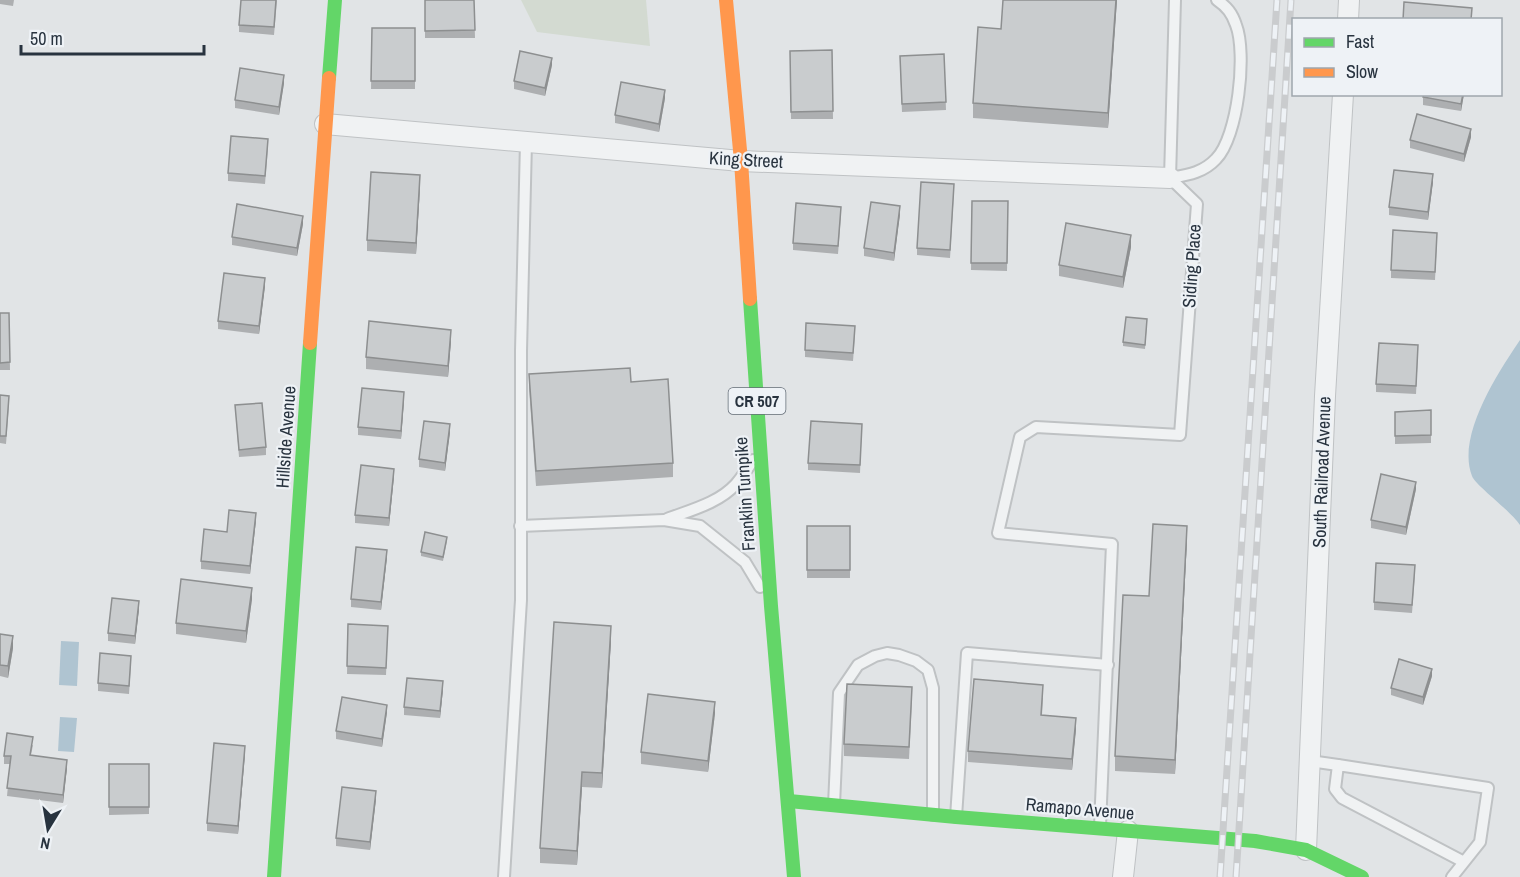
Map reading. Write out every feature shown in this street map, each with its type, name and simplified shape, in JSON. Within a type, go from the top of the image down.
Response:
[{"type":"street","name":"Hillside Avenue","points":[[274,877],[324,124],[335,0]]},
{"type":"street","name":"Franklin Turnpike","points":[[726,0],[741,161],[771,606],[794,877]]},
{"type":"street","points":[[1348,18],[1349,0]]},
{"type":"street","name":"South Railroad Avenue","points":[[1306,850],[1324,396],[1343,96]]},
{"type":"street","name":"King Street","points":[[324,124],[741,161],[1170,178]]},
{"type":"street","name":"Ramapo Avenue","points":[[789,801],[1100,830],[1255,841],[1306,850],[1341,871],[1362,877]]},
{"type":"street","points":[[1123,877],[1128,831]]},
{"type":"lane","points":[[1175,0],[1170,178],[1196,173],[1215,160],[1225,148],[1231,134],[1238,94],[1240,51],[1238,27],[1229,9],[1217,0]]},
{"type":"lane","points":[[504,877],[521,600],[521,351],[526,142]]},
{"type":"lane","name":"Siding Place","points":[[1108,665],[1112,544],[998,533],[1020,437],[1036,427],[1180,435],[1197,204],[1170,178]]},
{"type":"lane","points":[[664,520],[702,506],[723,495],[736,484],[761,449]]},
{"type":"lane","points":[[520,526],[664,520],[700,526],[745,562],[771,606]]},
{"type":"lane","points":[[834,806],[839,693],[858,665],[875,656],[887,653],[916,661],[928,670],[933,688],[933,815]]},
{"type":"lane","points":[[956,817],[967,653],[1108,665],[1100,830]]},
{"type":"lane","points":[[1310,761],[1488,788],[1480,842],[1452,877]]},
{"type":"lane","points":[[1338,765],[1335,789],[1342,798],[1464,862]]},
{"type":"shaded area","points":[[521,0],[646,0],[650,46],[537,32]]},
{"type":"water","points":[[1520,340],[1520,525],[1475,480],[1469,460],[1470,442],[1482,405],[1491,386]]},
{"type":"water","points":[[61,641],[79,642],[77,686],[59,685]]},
{"type":"water","points":[[60,717],[77,718],[74,752],[58,751]]},
{"type":"building","points":[[241,0],[276,0],[274,27],[239,25]]},
{"type":"building","points":[[425,0],[474,0],[475,30],[425,31]]},
{"type":"building","points":[[1003,0],[1116,0],[1108,113],[973,103],[978,27],[1001,29]]},
{"type":"building","points":[[1404,2],[1472,8],[1471,18],[1403,18]]},
{"type":"building","points":[[372,28],[415,28],[415,81],[371,81]]},
{"type":"building","points":[[832,50],[833,111],[791,112],[790,51]]},
{"type":"building","points":[[520,51],[552,58],[545,88],[514,81]]},
{"type":"building","points":[[944,54],[946,102],[902,104],[900,56]]},
{"type":"building","points":[[240,68],[284,75],[279,107],[235,100]]},
{"type":"building","points":[[621,82],[665,90],[659,124],[615,115]]},
{"type":"building","points":[[1423,96],[1463,96],[1461,104]]},
{"type":"building","points":[[1417,114],[1471,129],[1464,154],[1410,140]]},
{"type":"building","points":[[231,136],[268,139],[265,176],[228,173]]},
{"type":"building","points":[[1394,170],[1433,174],[1428,212],[1389,207]]},
{"type":"building","points":[[371,172],[420,175],[416,243],[367,240]]},
{"type":"building","points":[[921,182],[954,184],[950,250],[917,248]]},
{"type":"building","points":[[972,201],[1008,201],[1007,263],[971,263]]},
{"type":"building","points":[[871,202],[900,206],[894,253],[864,248]]},
{"type":"building","points":[[796,203],[841,207],[838,246],[793,243]]},
{"type":"building","points":[[237,204],[303,216],[297,248],[232,237]]},
{"type":"building","points":[[1066,223],[1131,235],[1123,277],[1059,265]]},
{"type":"building","points":[[1393,230],[1437,233],[1435,272],[1391,270]]},
{"type":"building","points":[[224,273],[265,278],[259,326],[218,321]]},
{"type":"building","points":[[0,313],[9,313],[10,362],[0,363]]},
{"type":"building","points":[[1126,317],[1147,319],[1145,345],[1123,342]]},
{"type":"building","points":[[369,321],[451,330],[448,366],[366,357]]},
{"type":"building","points":[[806,323],[855,326],[853,353],[805,350]]},
{"type":"building","points":[[1379,343],[1418,345],[1416,386],[1376,384]]},
{"type":"building","points":[[630,368],[631,382],[668,379],[673,463],[536,471],[529,374]]},
{"type":"building","points":[[362,388],[404,392],[401,431],[358,427]]},
{"type":"building","points":[[0,395],[9,396],[6,436],[0,436]]},
{"type":"building","points":[[262,403],[266,447],[239,450],[235,405]]},
{"type":"building","points":[[1431,410],[1431,435],[1395,436],[1395,412]]},
{"type":"building","points":[[424,421],[450,424],[445,463],[419,459]]},
{"type":"building","points":[[811,421],[862,424],[860,465],[808,463]]},
{"type":"building","points":[[361,465],[394,469],[389,518],[355,515]]},
{"type":"building","points":[[1381,474],[1416,482],[1406,527],[1371,520]]},
{"type":"building","points":[[229,510],[256,513],[250,566],[201,561],[204,529],[227,532]]},
{"type":"building","points":[[1153,524],[1187,526],[1175,760],[1115,756],[1123,595],[1149,596]]},
{"type":"building","points":[[807,526],[850,526],[850,570],[807,570]]},
{"type":"building","points":[[425,532],[447,537],[443,557],[421,552]]},
{"type":"building","points":[[356,547],[387,550],[381,602],[351,599]]},
{"type":"building","points":[[1376,563],[1415,565],[1412,605],[1374,602]]},
{"type":"building","points":[[181,579],[252,588],[246,631],[176,623]]},
{"type":"building","points":[[112,598],[139,601],[135,636],[108,633]]},
{"type":"building","points":[[554,622],[611,626],[602,773],[582,772],[577,851],[540,848]]},
{"type":"building","points":[[348,624],[388,626],[386,668],[347,666]]},
{"type":"building","points":[[0,634],[13,636],[8,666],[0,665]]},
{"type":"building","points":[[100,653],[131,656],[129,686],[98,683]]},
{"type":"building","points":[[1399,659],[1432,669],[1423,697],[1391,688]]},
{"type":"building","points":[[407,678],[443,681],[440,711],[404,707]]},
{"type":"building","points":[[974,679],[1043,685],[1041,715],[1076,718],[1072,759],[968,751]]},
{"type":"building","points":[[847,684],[912,687],[909,747],[844,744]]},
{"type":"building","points":[[648,694],[715,702],[708,761],[641,752]]},
{"type":"building","points":[[342,697],[387,705],[382,739],[336,731]]},
{"type":"building","points":[[7,733],[33,737],[30,755],[67,760],[63,795],[7,788],[11,756],[4,756]]},
{"type":"building","points":[[214,743],[245,746],[238,826],[207,823]]},
{"type":"building","points":[[109,764],[149,764],[149,807],[109,807]]},
{"type":"building","points":[[342,787],[376,791],[370,842],[336,838]]},
{"type":"railway","points":[[1220,877],[1277,0]]},
{"type":"railway","points":[[1236,877],[1291,0]]},
{"type":"traffic: fast","points":[[329,78],[335,0]]},
{"type":"traffic: fast","points":[[750,299],[771,606],[794,877]]},
{"type":"traffic: fast","points":[[274,877],[310,343]]},
{"type":"traffic: fast","points":[[789,801],[1255,841],[1306,850],[1362,877]]},
{"type":"traffic: slow","points":[[726,0],[741,161],[750,299]]},
{"type":"traffic: slow","points":[[310,343],[329,78]]}]
